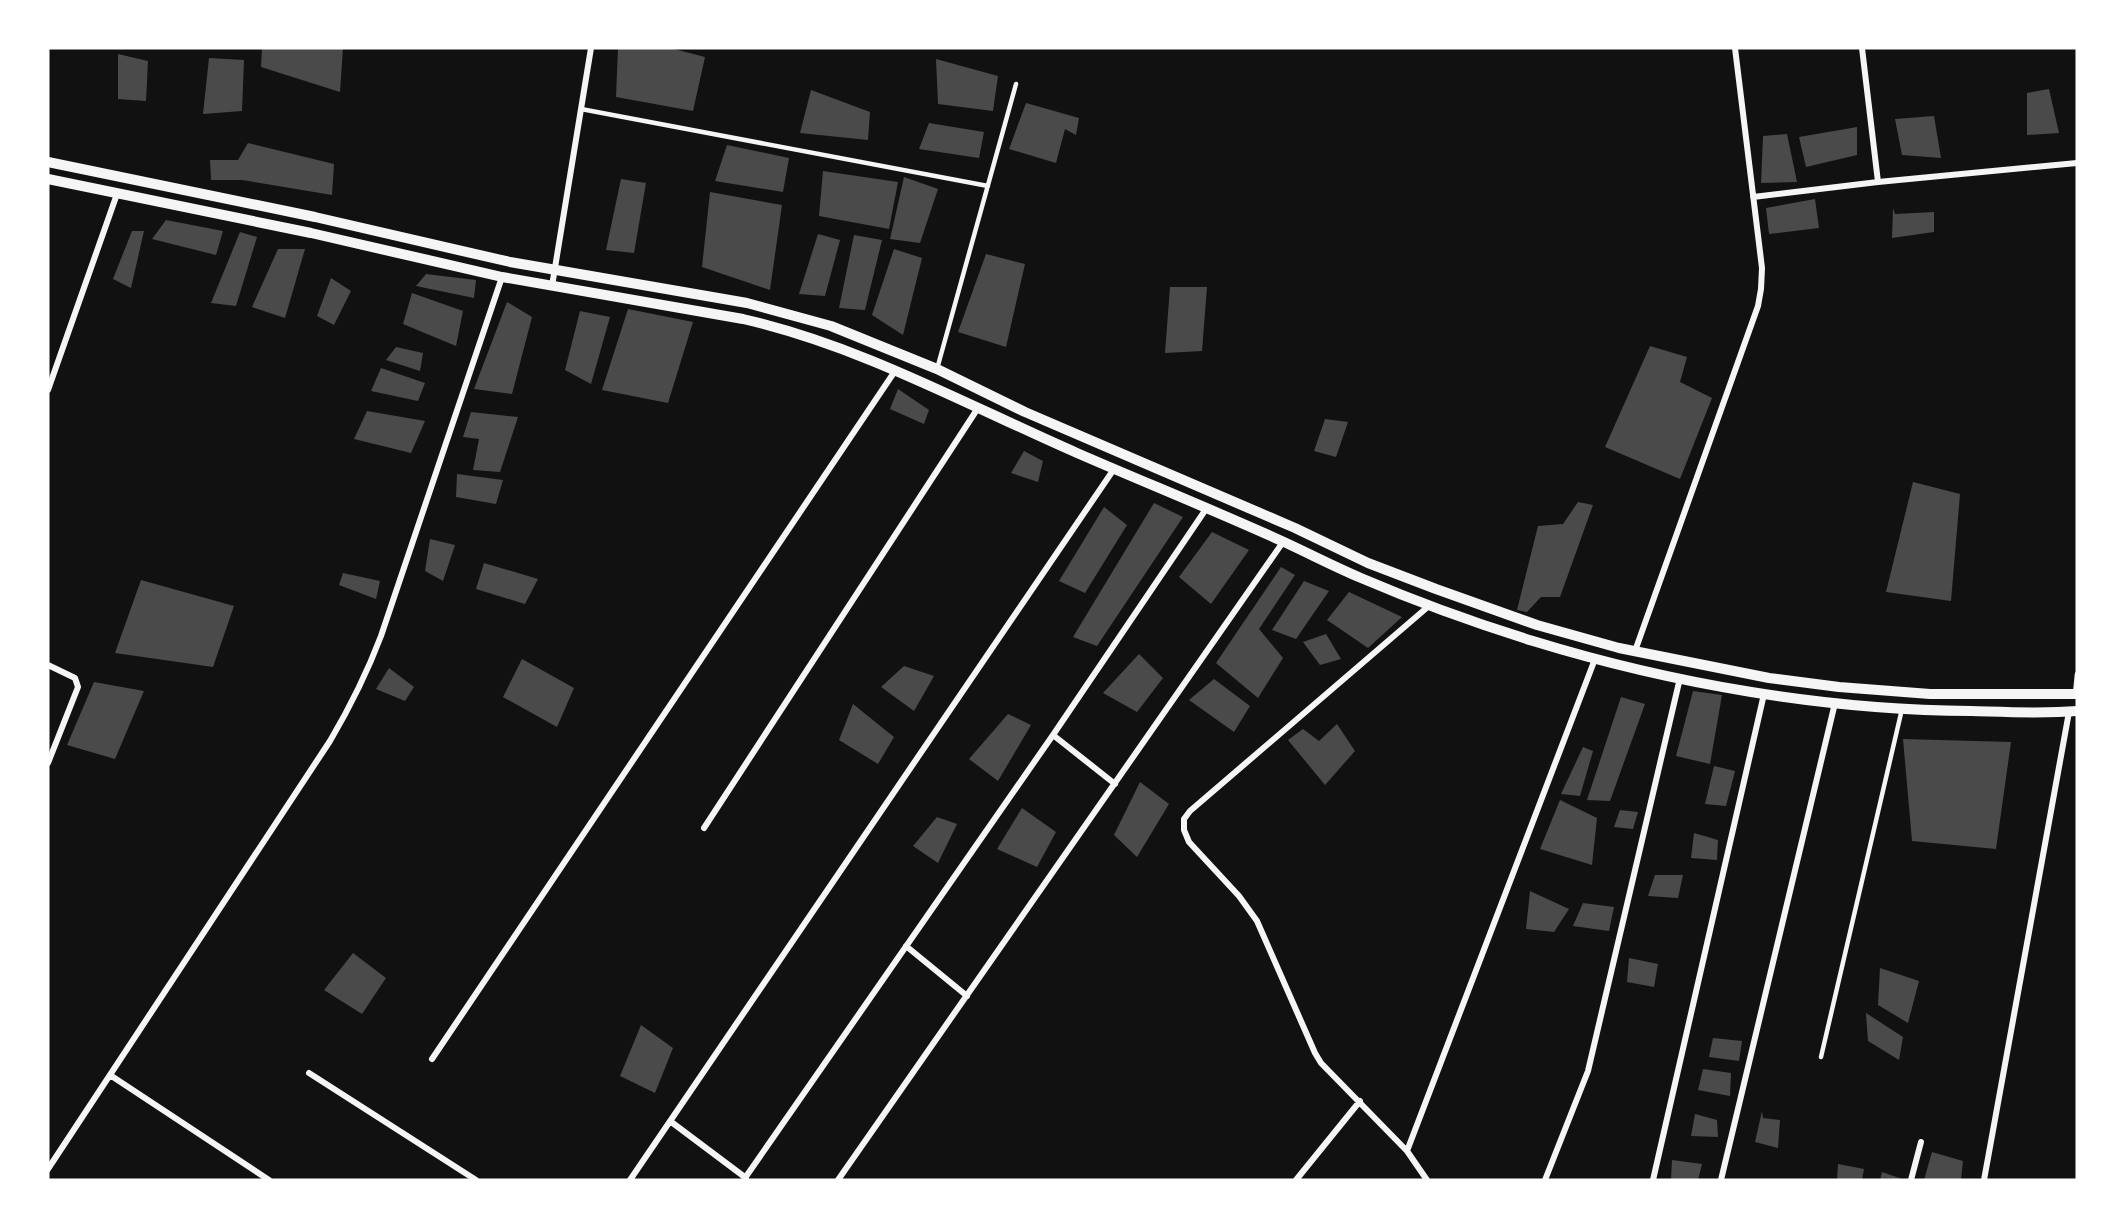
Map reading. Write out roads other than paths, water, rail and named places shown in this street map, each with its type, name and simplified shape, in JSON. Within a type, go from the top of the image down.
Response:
[{"type":"street","points":[[552,287],[591,48]]},
{"type":"street","points":[[1635,651],[1758,306],[1761,289],[1762,268],[1735,48]]},
{"type":"street","points":[[1862,48],[1878,182]]},
{"type":"street","points":[[48,162],[315,217],[555,270],[747,303],[831,326],[937,369],[1025,412],[1295,528],[1368,563],[1436,590],[1537,625],[1635,651],[1768,678],[1839,687],[1930,694],[2076,694]]},
{"type":"street","points":[[1753,197],[1878,182],[2077,163]]},
{"type":"street","points":[[48,179],[311,233],[502,277],[783,328],[825,342],[927,383],[1114,469],[1362,578],[1532,641],[1595,658],[1680,678],[1764,694],[1835,703],[1929,711],[2073,712],[1984,1180]]},
{"type":"street","points":[[48,390],[117,194]]},
{"type":"street","points":[[48,1169],[351,705],[381,636],[502,277]]},
{"type":"street","points":[[432,1059],[896,370]]},
{"type":"street","points":[[704,828],[978,408]]},
{"type":"street","points":[[630,1180],[1114,469]]},
{"type":"street","points":[[670,1121],[746,1179],[1206,509]]},
{"type":"street","points":[[838,1180],[1283,542]]},
{"type":"street","points":[[1427,1180],[1407,1151],[1321,1063],[1263,932],[1239,896],[1189,842],[1184,830],[1184,819],[1190,811],[1430,605]]},
{"type":"street","points":[[1407,1151],[1595,658]]},
{"type":"street","points":[[48,665],[75,678],[78,687],[48,763]]},
{"type":"street","points":[[1545,1180],[1593,1055],[1680,678]]},
{"type":"street","points":[[1653,1180],[1764,694]]},
{"type":"street","points":[[1721,1180],[1835,703]]},
{"type":"street","points":[[1053,735],[1115,784]]},
{"type":"street","points":[[906,946],[967,996]]},
{"type":"street","points":[[309,1073],[476,1180]]},
{"type":"street","points":[[110,1075],[269,1180]]},
{"type":"street","points":[[1296,1180],[1360,1101]]},
{"type":"street","points":[[1911,1180],[1921,1142]]},
{"type":"lane","points":[[937,369],[1016,84]]},
{"type":"lane","points":[[581,109],[988,186]]},
{"type":"lane","points":[[2076,694],[2077,674]]},
{"type":"lane","points":[[1821,1057],[1902,709]]}]
